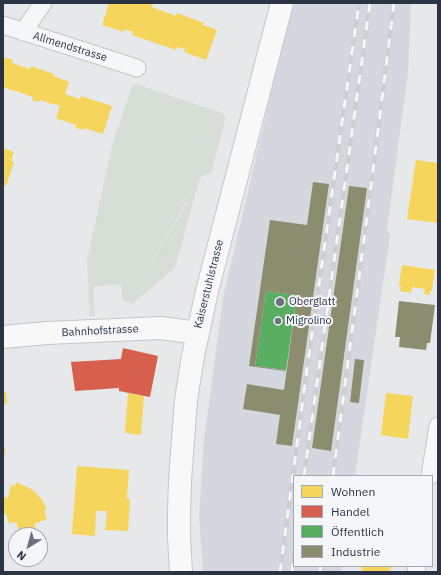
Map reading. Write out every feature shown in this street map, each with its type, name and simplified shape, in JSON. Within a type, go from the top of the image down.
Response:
[{"type":"main road","name":"Kaiserstuhlstrasse","points":[[181,572],[179,537],[180,480],[186,400],[192,356],[247,131],[282,3]]},
{"type":"main road","name":"Bahnhofstrasse","points":[[3,337],[47,333],[161,328],[197,333]]},
{"type":"street","points":[[23,32],[43,3]]},
{"type":"street","name":"Allmendstrasse","points":[[3,25],[137,68]]},
{"type":"street","points":[[430,475],[438,426]]},
{"type":"shaded area","points":[[294,3],[411,3],[408,73],[387,229],[390,235],[355,475],[293,475],[293,567],[342,567],[341,572],[203,572],[199,517],[204,440],[223,298],[276,71]]},
{"type":"shaded area","points":[[133,83],[222,113],[226,117],[211,173],[200,177],[175,268],[131,305],[130,302],[123,301],[121,284],[93,287],[95,316],[90,316],[87,260],[113,142]],"holes":[[[194,187],[186,204],[152,264]]]},
{"type":"building: Wohnen","points":[[109,3],[146,3],[153,5],[152,7],[176,16],[177,13],[204,23],[203,25],[217,30],[206,60],[184,52],[185,49],[177,47],[176,50],[132,35],[133,32],[125,29],[124,32],[102,25]]},
{"type":"building: Wohnen","points":[[3,57],[13,60],[12,63],[30,69],[31,66],[54,74],[53,76],[69,82],[65,94],[80,99],[81,96],[112,106],[103,134],[84,128],[83,130],[76,128],[76,125],[56,118],[60,106],[40,100],[39,102],[32,100],[33,97],[3,87]]},
{"type":"building: Wohnen","points":[[3,148],[14,152],[11,161],[14,162],[6,186],[3,185]]},
{"type":"building: Wohnen","points":[[416,160],[438,163],[438,223],[407,219]]},
{"type":"building: Wohnen","points":[[402,265],[435,270],[430,295],[424,294],[425,289],[412,287],[411,293],[400,291],[401,286],[399,285]]},
{"type":"building: Wohnen","points":[[3,392],[6,392],[7,404],[3,405]]},
{"type":"building: Wohnen","points":[[128,393],[144,396],[141,435],[125,433]]},
{"type":"building: Wohnen","points":[[386,393],[413,396],[408,439],[381,435]]},
{"type":"building: Wohnen","points":[[3,449],[6,449],[3,460]]},
{"type":"building: Wohnen","points":[[77,466],[129,470],[127,499],[130,499],[128,531],[105,530],[107,511],[96,511],[95,536],[72,534]]},
{"type":"building: Wohnen","points":[[16,482],[33,490],[42,500],[47,510],[44,511],[47,519],[34,524],[35,527],[18,527],[16,522],[12,522],[10,524],[7,520],[7,515],[3,513],[3,497],[8,498],[11,485],[15,486]]},
{"type":"building: Wohnen","points":[[362,567],[391,567],[390,572],[361,572]]},
{"type":"building: Handel","points":[[123,348],[158,356],[150,397],[119,391],[119,388],[75,391],[71,362],[121,359]]},
{"type":"building: Öffentlich","points":[[266,291],[297,295],[286,370],[255,366]]},
{"type":"building: Industrie","points":[[313,182],[329,184],[292,446],[276,444],[280,415],[243,409],[247,384],[284,390],[297,295],[266,291],[255,366],[285,371],[249,366],[270,220],[307,225]]},
{"type":"building: Industrie","points":[[349,186],[367,188],[331,451],[312,448]]},
{"type":"building: Industrie","points":[[399,301],[435,305],[430,343],[427,343],[426,350],[399,347],[400,337],[395,337]]},
{"type":"building: Industrie","points":[[355,359],[364,360],[359,403],[350,402]]},
{"type":"railway","points":[[280,572],[359,3]]},
{"type":"railway","points":[[304,475],[370,3]]},
{"type":"railway","points":[[333,475],[394,3]]},
{"type":"railway","points":[[292,572],[293,563]]},
{"type":"railway","points":[[320,572],[321,567]]},
{"type":"place","name":"Oberglatt","points":[[280,302]]},
{"type":"place","name":"Migrolino","points":[[278,321]]}]
